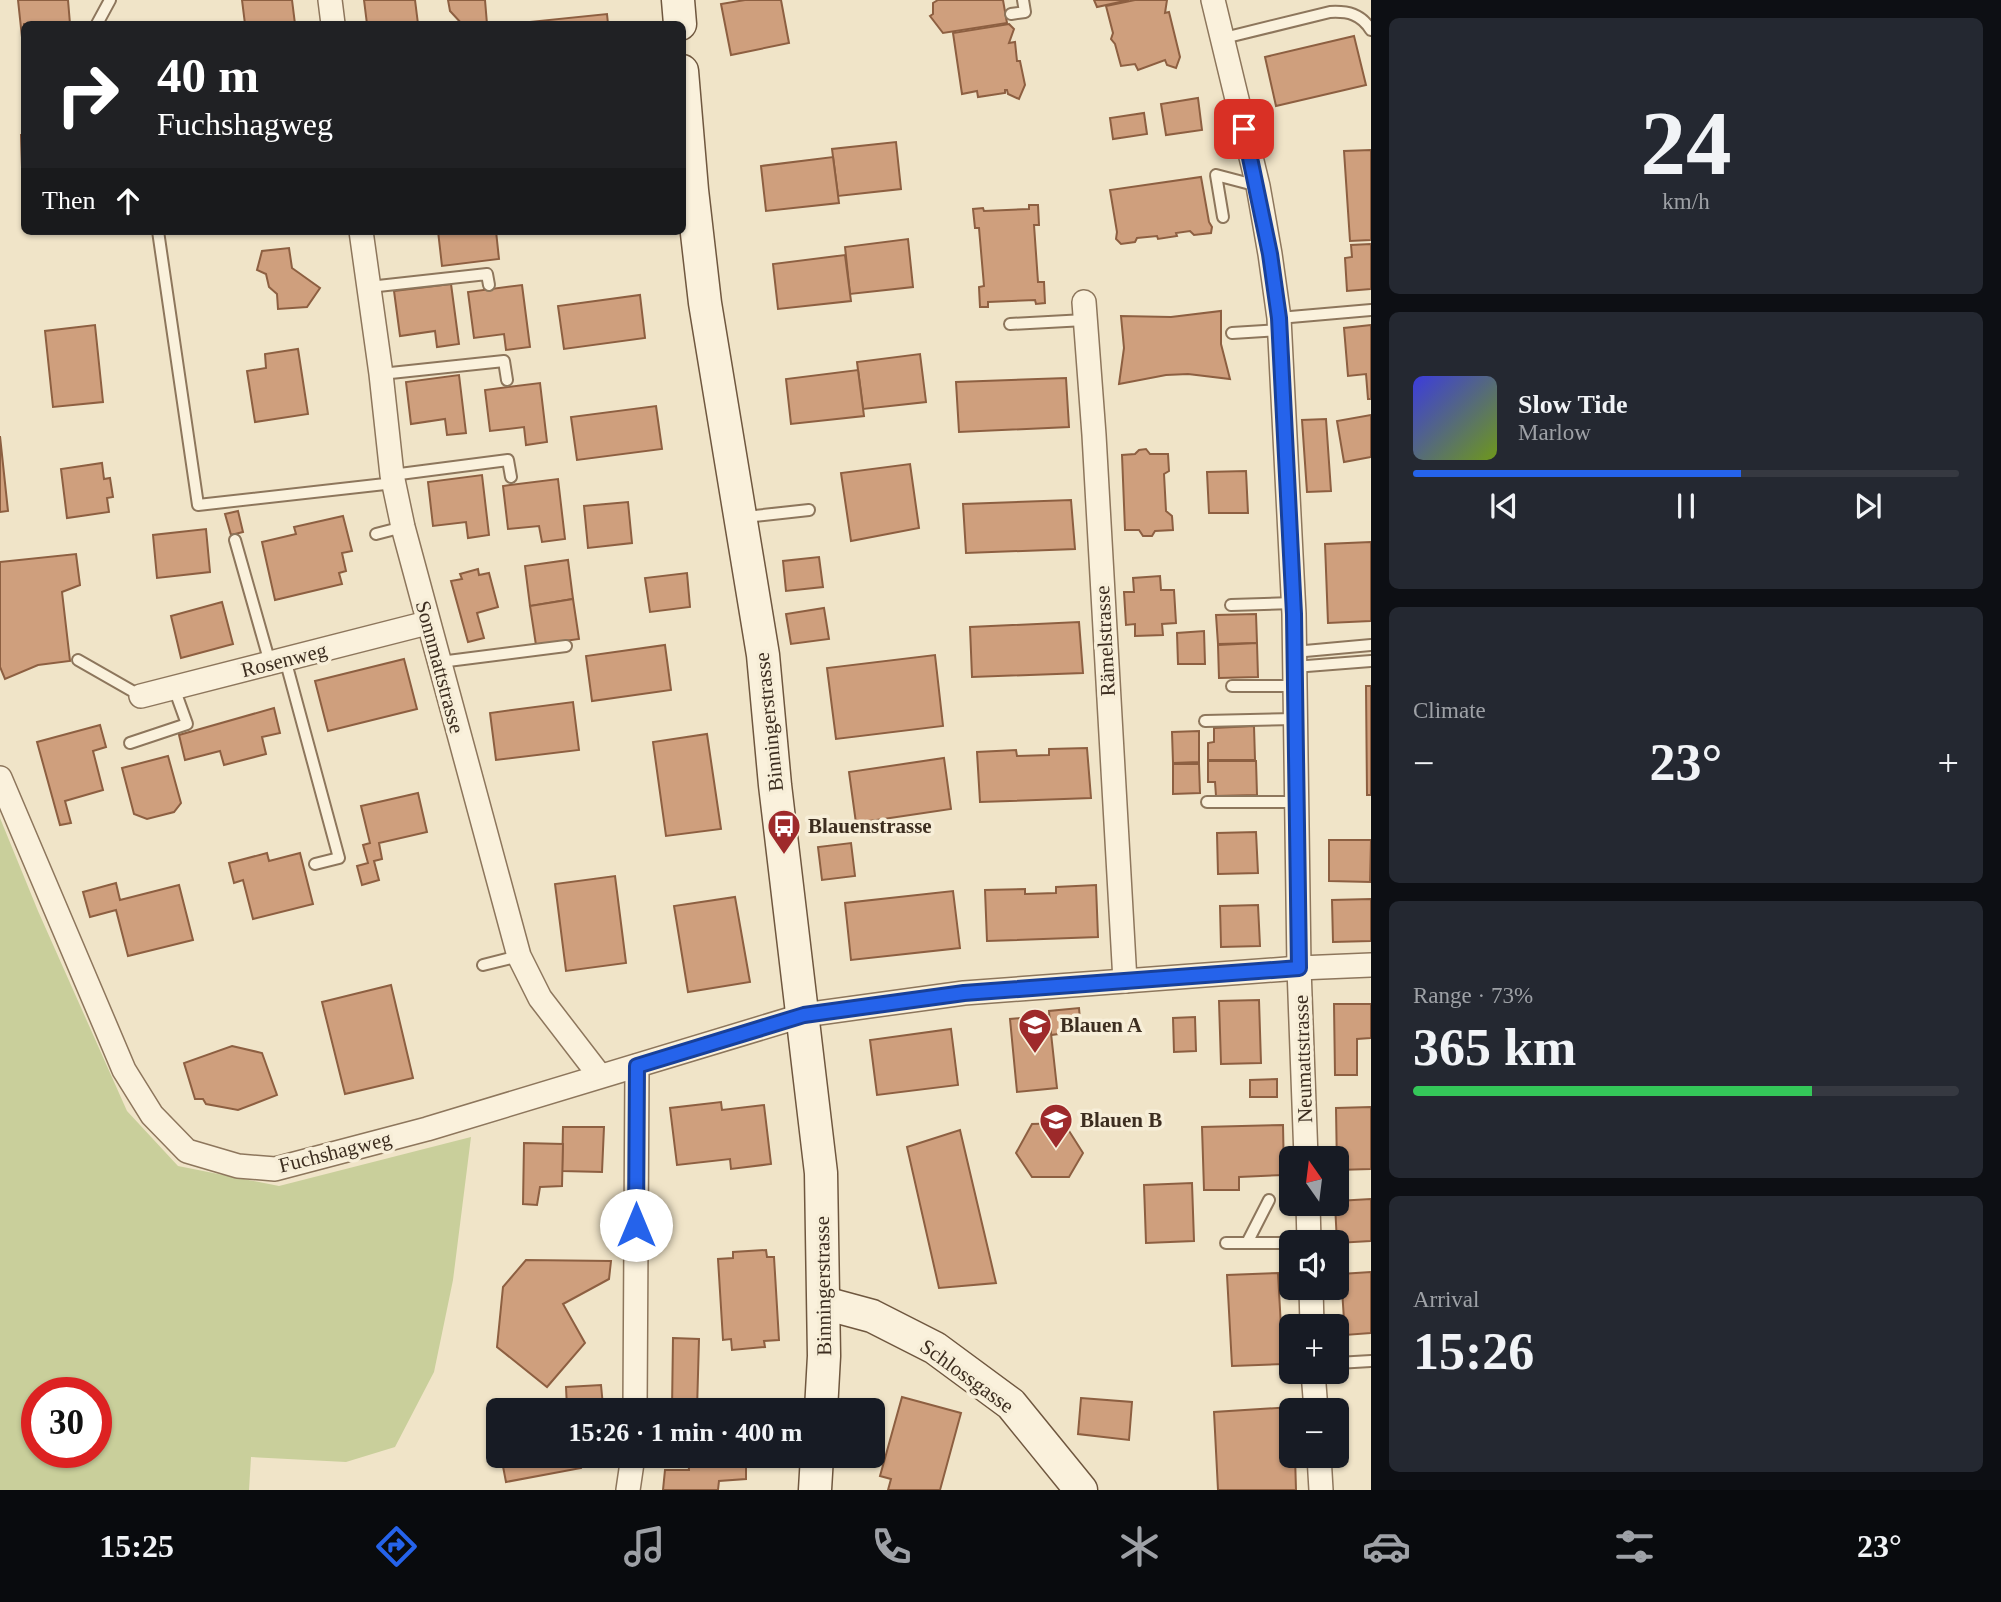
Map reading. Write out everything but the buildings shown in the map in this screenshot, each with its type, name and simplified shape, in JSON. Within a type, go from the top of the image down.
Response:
[{"type":"main road","points":[[678,0],[680,21]]},
{"type":"main road","name":"Binningerstrasse","points":[[686,115],[705,303],[763,655],[775,785],[821,1174],[824,1303],[822,1398]]},
{"type":"main road","name":"Schlossgasse","points":[[824,1303],[872,1316],[934,1348],[1011,1404],[1081,1490]]},
{"type":"main road","points":[[815,1490],[816,1468]]},
{"type":"street","points":[[330,0],[333,21]]},
{"type":"street","name":"Neumattstrasse","points":[[1213,0],[1258,186],[1279,324],[1293,603],[1299,968],[1306,1146]]},
{"type":"street","name":"Sonnmattstrasse","points":[[362,235],[393,479],[402,527],[519,956],[540,998],[600,1076]]},
{"type":"street","name":"Rämelstrasse","points":[[1084,311],[1094,435],[1125,981]]},
{"type":"street","name":"Rosenweg","points":[[141,696],[427,622]]},
{"type":"street","name":"Fuchshagweg","points":[[0,778],[124,1070],[152,1115],[187,1151],[238,1166],[275,1169],[481,1115],[804,1015]]},
{"type":"street","points":[[804,1015],[964,993],[1371,965]]},
{"type":"street","points":[[635,1398],[637,1066]]},
{"type":"street","points":[[628,1490],[631,1468]]},
{"type":"street","points":[[1320,1468],[1321,1490]]},
{"type":"lane","points":[[99,21],[110,0]]},
{"type":"lane","points":[[1011,14],[1025,12],[1023,0]]},
{"type":"lane","points":[[1224,38],[1330,12],[1347,11],[1365,21],[1371,30]]},
{"type":"lane","points":[[1223,218],[1216,175],[1258,186]]},
{"type":"lane","points":[[159,235],[198,505],[393,479],[508,460],[511,477]]},
{"type":"lane","points":[[369,287],[487,274],[489,285]]},
{"type":"lane","points":[[1232,333],[1371,310]]},
{"type":"lane","points":[[1010,324],[1084,311]]},
{"type":"lane","points":[[381,374],[504,360],[508,380]]},
{"type":"lane","points":[[742,518],[808,510]]},
{"type":"lane","points":[[376,534],[402,527]]},
{"type":"lane","points":[[235,540],[278,661],[339,858],[315,864]]},
{"type":"lane","points":[[1231,605],[1293,603]]},
{"type":"lane","points":[[1232,686],[1371,645]]},
{"type":"lane","points":[[440,662],[566,646]]},
{"type":"lane","points":[[78,660],[141,696]]},
{"type":"lane","points":[[1294,668],[1371,661]]},
{"type":"lane","points":[[130,743],[187,724],[174,688]]},
{"type":"lane","points":[[1205,721],[1295,719]]},
{"type":"lane","points":[[1207,802],[1297,802]]},
{"type":"lane","points":[[483,965],[519,956]]},
{"type":"lane","points":[[1247,1243],[1269,1200]]},
{"type":"lane","points":[[1226,1243],[1279,1243]]},
{"type":"lane","points":[[1349,1362],[1371,1361]]},
{"type":"green space","points":[[0,818],[38,911],[127,1111],[178,1166],[279,1186],[471,1137],[453,1280],[434,1372],[395,1447],[346,1462],[251,1457],[249,1490],[0,1490]]},
{"type":"place","name":"Blauenstrasse","points":[[784,856]]},
{"type":"place","name":"Blauen A","points":[[1035,1055]]},
{"type":"place","name":"Blauen B","points":[[1056,1150]]},
{"type":"route","points":[[636,1225],[637,1066],[804,1015],[964,993],[1299,968],[1294,614],[1279,318],[1258,186],[1244,129]]}]
